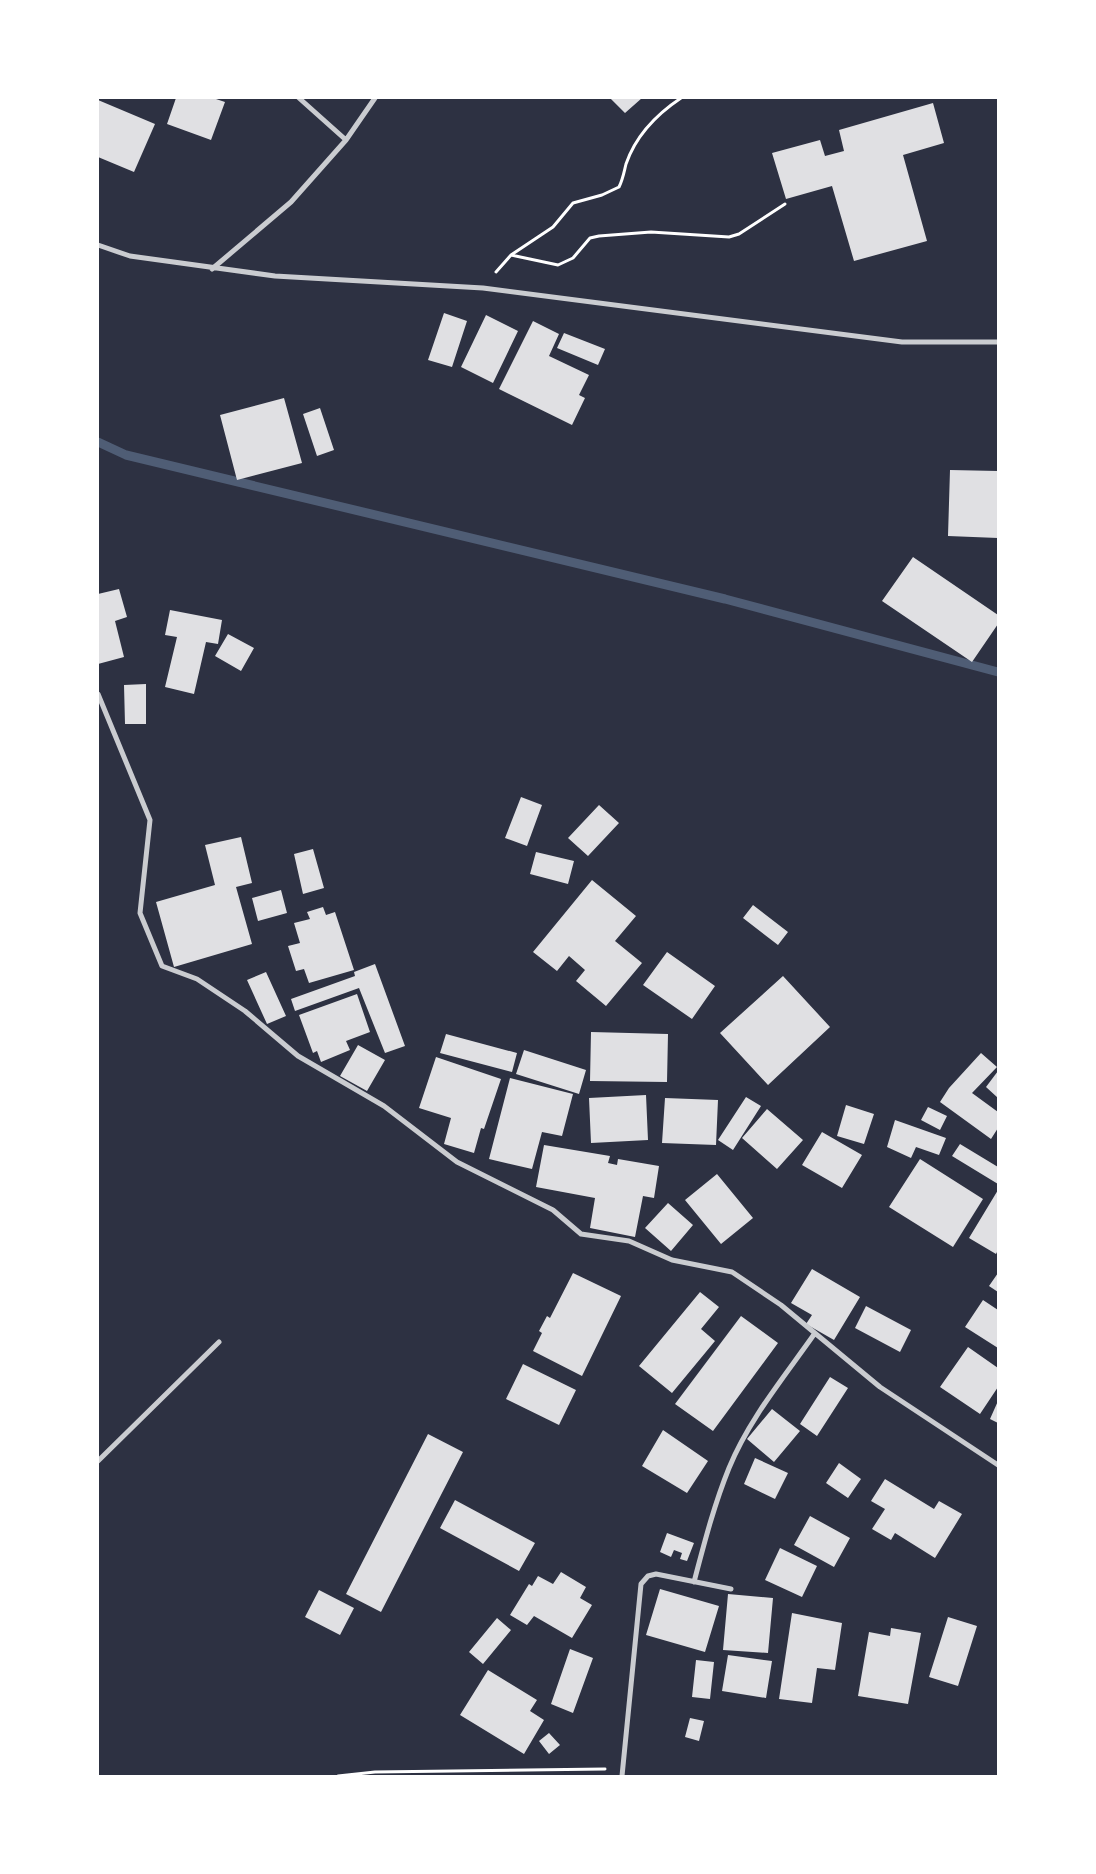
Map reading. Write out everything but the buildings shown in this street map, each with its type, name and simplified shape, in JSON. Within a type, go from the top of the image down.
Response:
[{"type":"street","points":[[299,98],[346,140]]},
{"type":"street","points":[[212,269],[291,202],[346,140],[375,98]]},
{"type":"street","points":[[98,245],[130,256],[212,269],[276,276],[483,288],[902,342],[998,342]]},
{"type":"street","points":[[98,694],[150,820],[140,913],[162,966],[197,979],[244,1011],[298,1056],[384,1106],[457,1162],[553,1210],[582,1234],[629,1241],[672,1260],[732,1272],[781,1305],[880,1387],[998,1465]]},
{"type":"street","points":[[694,1582],[710,1522],[729,1467],[757,1417],[815,1333]]},
{"type":"street","points":[[98,1461],[219,1342]]},
{"type":"street","points":[[622,1776],[641,1584],[648,1576],[656,1574],[731,1588]]},
{"type":"path","points":[[483,288],[511,255],[553,227],[573,203],[602,195],[619,187],[632,150],[645,129],[663,110],[681,98]]},
{"type":"path","points":[[511,255],[558,265],[573,258],[590,238],[600,236],[651,232],[729,237],[740,234],[785,204]]},
{"type":"path","points":[[338,1776],[374,1772],[622,1769]]},
{"type":"waterway","points":[[98,442],[126,455],[725,599],[998,672]]}]
